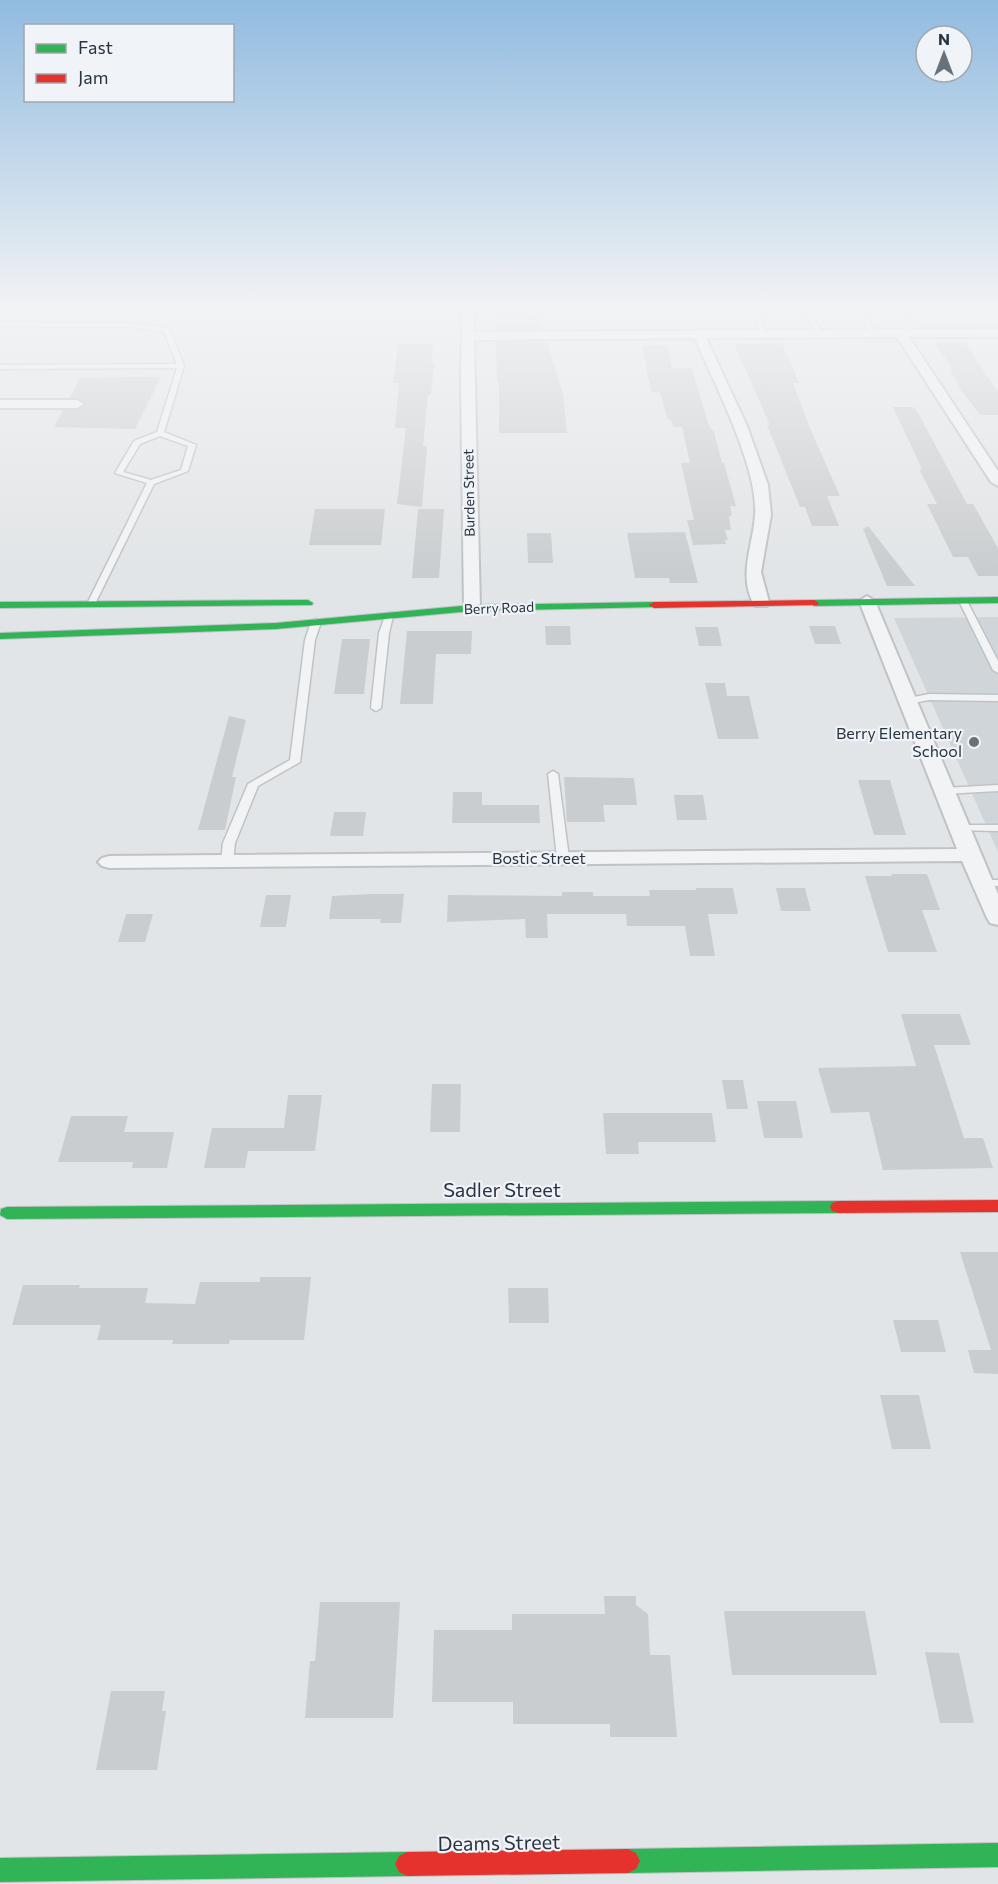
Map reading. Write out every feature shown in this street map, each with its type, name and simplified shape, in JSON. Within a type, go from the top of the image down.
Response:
[{"type":"street","name":"Burden Street","points":[[467,395],[472,608]]},
{"type":"street","points":[[726,395],[761,485],[763,515],[753,572],[761,602]]},
{"type":"street","points":[[944,395],[998,482]]},
{"type":"street","points":[[0,404],[76,404]]},
{"type":"street","name":"Berry Road","points":[[0,636],[191,631],[472,608],[998,600]]},
{"type":"street","points":[[867,601],[958,828],[970,855],[990,883],[998,918]]},
{"type":"street","points":[[0,604],[323,603]]},
{"type":"street","points":[[369,603],[415,603],[472,608]]},
{"type":"street","points":[[191,631],[209,604]]},
{"type":"street","name":"Bostic Street","points":[[109,862],[970,855]]},
{"type":"street","name":"Sadler Street","points":[[7,1214],[998,1206]]},
{"type":"street","name":"Deams Street","points":[[0,1870],[399,1874],[998,1855]]},
{"type":"lane","points":[[160,433],[172,395]]},
{"type":"lane","points":[[160,433],[192,445],[184,471],[151,482],[119,473],[137,442],[160,433]]},
{"type":"lane","points":[[91,604],[151,482]]},
{"type":"lane","points":[[963,601],[998,670]]},
{"type":"lane","points":[[376,708],[384,633],[389,616]]},
{"type":"lane","points":[[227,861],[229,843],[253,784],[295,762],[310,640],[316,622]]},
{"type":"lane","points":[[907,701],[929,697],[998,698]]},
{"type":"lane","points":[[554,774],[563,858]]},
{"type":"lane","points":[[944,791],[998,788]]},
{"type":"lane","points":[[958,828],[998,828]]},
{"type":"shaded area","name":"Berry Elementary School","points":[[998,617],[998,852],[894,618]]},
{"type":"building","points":[[72,395],[152,395],[135,429],[54,427],[63,410],[77,410],[86,405],[78,398],[70,398]]},
{"type":"building","points":[[398,395],[431,395],[428,395],[423,446],[427,446],[422,507],[397,504],[406,428],[395,428]]},
{"type":"building","points":[[499,395],[563,395],[567,433],[499,433]]},
{"type":"building","points":[[661,395],[700,395],[709,426],[714,432],[736,506],[730,506],[731,530],[725,530],[728,540],[725,540],[726,544],[693,545],[687,520],[694,520],[681,463],[690,463],[682,427],[674,427],[671,420],[668,420]]},
{"type":"building","points":[[757,395],[797,395],[840,496],[827,496],[839,526],[812,526],[805,507],[800,507],[767,425],[770,425]]},
{"type":"building","points":[[965,395],[998,395],[998,415],[980,415]]},
{"type":"building","points":[[893,407],[913,407],[917,411],[967,504],[973,504],[998,548],[998,576],[978,576],[968,557],[953,557],[927,504],[937,504],[919,469],[922,469]]},
{"type":"building","points":[[315,509],[385,509],[381,545],[309,545]]},
{"type":"building","points":[[418,509],[444,509],[439,578],[412,578]]},
{"type":"building","points":[[868,526],[915,586],[887,586],[863,529]]},
{"type":"building","points":[[685,532],[698,583],[670,583],[669,578],[635,578],[627,533]]},
{"type":"building","points":[[527,533],[551,533],[553,563],[528,563]]},
{"type":"building","points":[[545,626],[570,626],[571,645],[546,645]]},
{"type":"building","points":[[809,626],[835,626],[841,644],[815,644]]},
{"type":"building","points":[[695,627],[718,627],[722,646],[699,646]]},
{"type":"building","points":[[407,631],[472,631],[471,654],[436,654],[433,704],[400,704]]},
{"type":"building","points":[[342,639],[370,639],[364,694],[334,694]]},
{"type":"building","points":[[705,683],[725,683],[727,696],[749,696],[759,739],[718,739]]},
{"type":"building","points":[[229,716],[246,720],[232,777],[236,777],[225,830],[198,830]]},
{"type":"building","points":[[564,777],[634,778],[637,805],[603,805],[605,822],[567,822]]},
{"type":"building","points":[[858,780],[890,780],[906,835],[874,835]]},
{"type":"building","points":[[453,792],[482,792],[482,805],[539,805],[540,823],[452,823]]},
{"type":"building","points":[[674,795],[703,795],[707,820],[677,820]]},
{"type":"building","points":[[334,812],[366,812],[363,836],[330,836]]},
{"type":"building","points":[[891,874],[927,874],[940,910],[922,910],[937,952],[888,952],[865,876],[892,876]]},
{"type":"building","points":[[696,888],[733,888],[738,914],[708,914],[715,956],[690,956],[685,926],[627,926],[626,914],[547,914],[548,938],[526,938],[525,919],[447,922],[448,895],[562,896],[562,892],[593,892],[593,896],[650,896],[649,890],[696,890]]},
{"type":"building","points":[[776,888],[805,888],[811,911],[781,911]]},
{"type":"building","points":[[404,894],[401,923],[380,923],[381,919],[329,919],[332,896]]},
{"type":"building","points":[[266,895],[291,895],[286,927],[260,927]]},
{"type":"building","points":[[126,914],[153,914],[145,942],[118,942]]},
{"type":"building","points":[[901,1014],[960,1014],[971,1045],[934,1045],[964,1138],[983,1138],[993,1168],[883,1170],[869,1112],[831,1113],[818,1068],[916,1066]]},
{"type":"building","points":[[722,1080],[743,1080],[748,1109],[727,1109]]},
{"type":"building","points":[[432,1084],[461,1084],[460,1132],[430,1132]]},
{"type":"building","points":[[288,1095],[322,1095],[315,1151],[248,1151],[245,1168],[204,1168],[212,1128],[284,1128]]},
{"type":"building","points":[[757,1101],[796,1101],[803,1138],[764,1138]]},
{"type":"building","points":[[603,1113],[712,1113],[716,1142],[638,1142],[639,1154],[606,1154]]},
{"type":"building","points":[[71,1116],[128,1116],[124,1132],[174,1132],[167,1168],[132,1168],[133,1162],[58,1162]]},
{"type":"building","points":[[960,1252],[998,1252],[998,1374],[974,1373],[968,1350],[991,1350]]},
{"type":"building","points":[[260,1277],[311,1277],[304,1340],[230,1340],[229,1344],[172,1344],[173,1340],[97,1340],[101,1325],[12,1325],[23,1285],[148,1288],[145,1303],[195,1304],[200,1282],[260,1282]]},
{"type":"building","points":[[508,1288],[548,1288],[549,1323],[509,1323]]},
{"type":"building","points":[[893,1320],[938,1320],[946,1352],[901,1352]]},
{"type":"building","points":[[880,1395],[919,1395],[931,1449],[892,1449]]},
{"type":"building","points":[[604,1596],[636,1596],[636,1605],[648,1614],[650,1655],[670,1655],[677,1737],[610,1737],[610,1724],[513,1724],[513,1702],[432,1702],[434,1630],[512,1630],[512,1614],[605,1614]]},
{"type":"building","points":[[320,1602],[400,1602],[393,1718],[305,1718],[310,1661],[315,1661]]},
{"type":"building","points":[[724,1611],[865,1611],[877,1675],[732,1675]]},
{"type":"building","points":[[925,1652],[959,1653],[974,1723],[940,1723]]},
{"type":"building","points":[[111,1691],[165,1691],[162,1711],[166,1711],[157,1770],[96,1770]]},
{"type":"traffic: fast","points":[[814,603],[998,600]]},
{"type":"traffic: fast","points":[[0,605],[308,603]]},
{"type":"traffic: fast","points":[[0,636],[276,626],[472,608],[654,605]]},
{"type":"traffic: fast","points":[[7,1213],[838,1207]]},
{"type":"traffic: fast","points":[[628,1861],[998,1855]]},
{"type":"traffic: fast","points":[[0,1870],[407,1864]]},
{"type":"traffic: jam","points":[[654,605],[814,603]]},
{"type":"traffic: jam","points":[[838,1207],[998,1206]]},
{"type":"traffic: jam","points":[[407,1864],[628,1861]]},
{"type":"place","name":"Berry Elementary School","points":[[974,742]]}]
